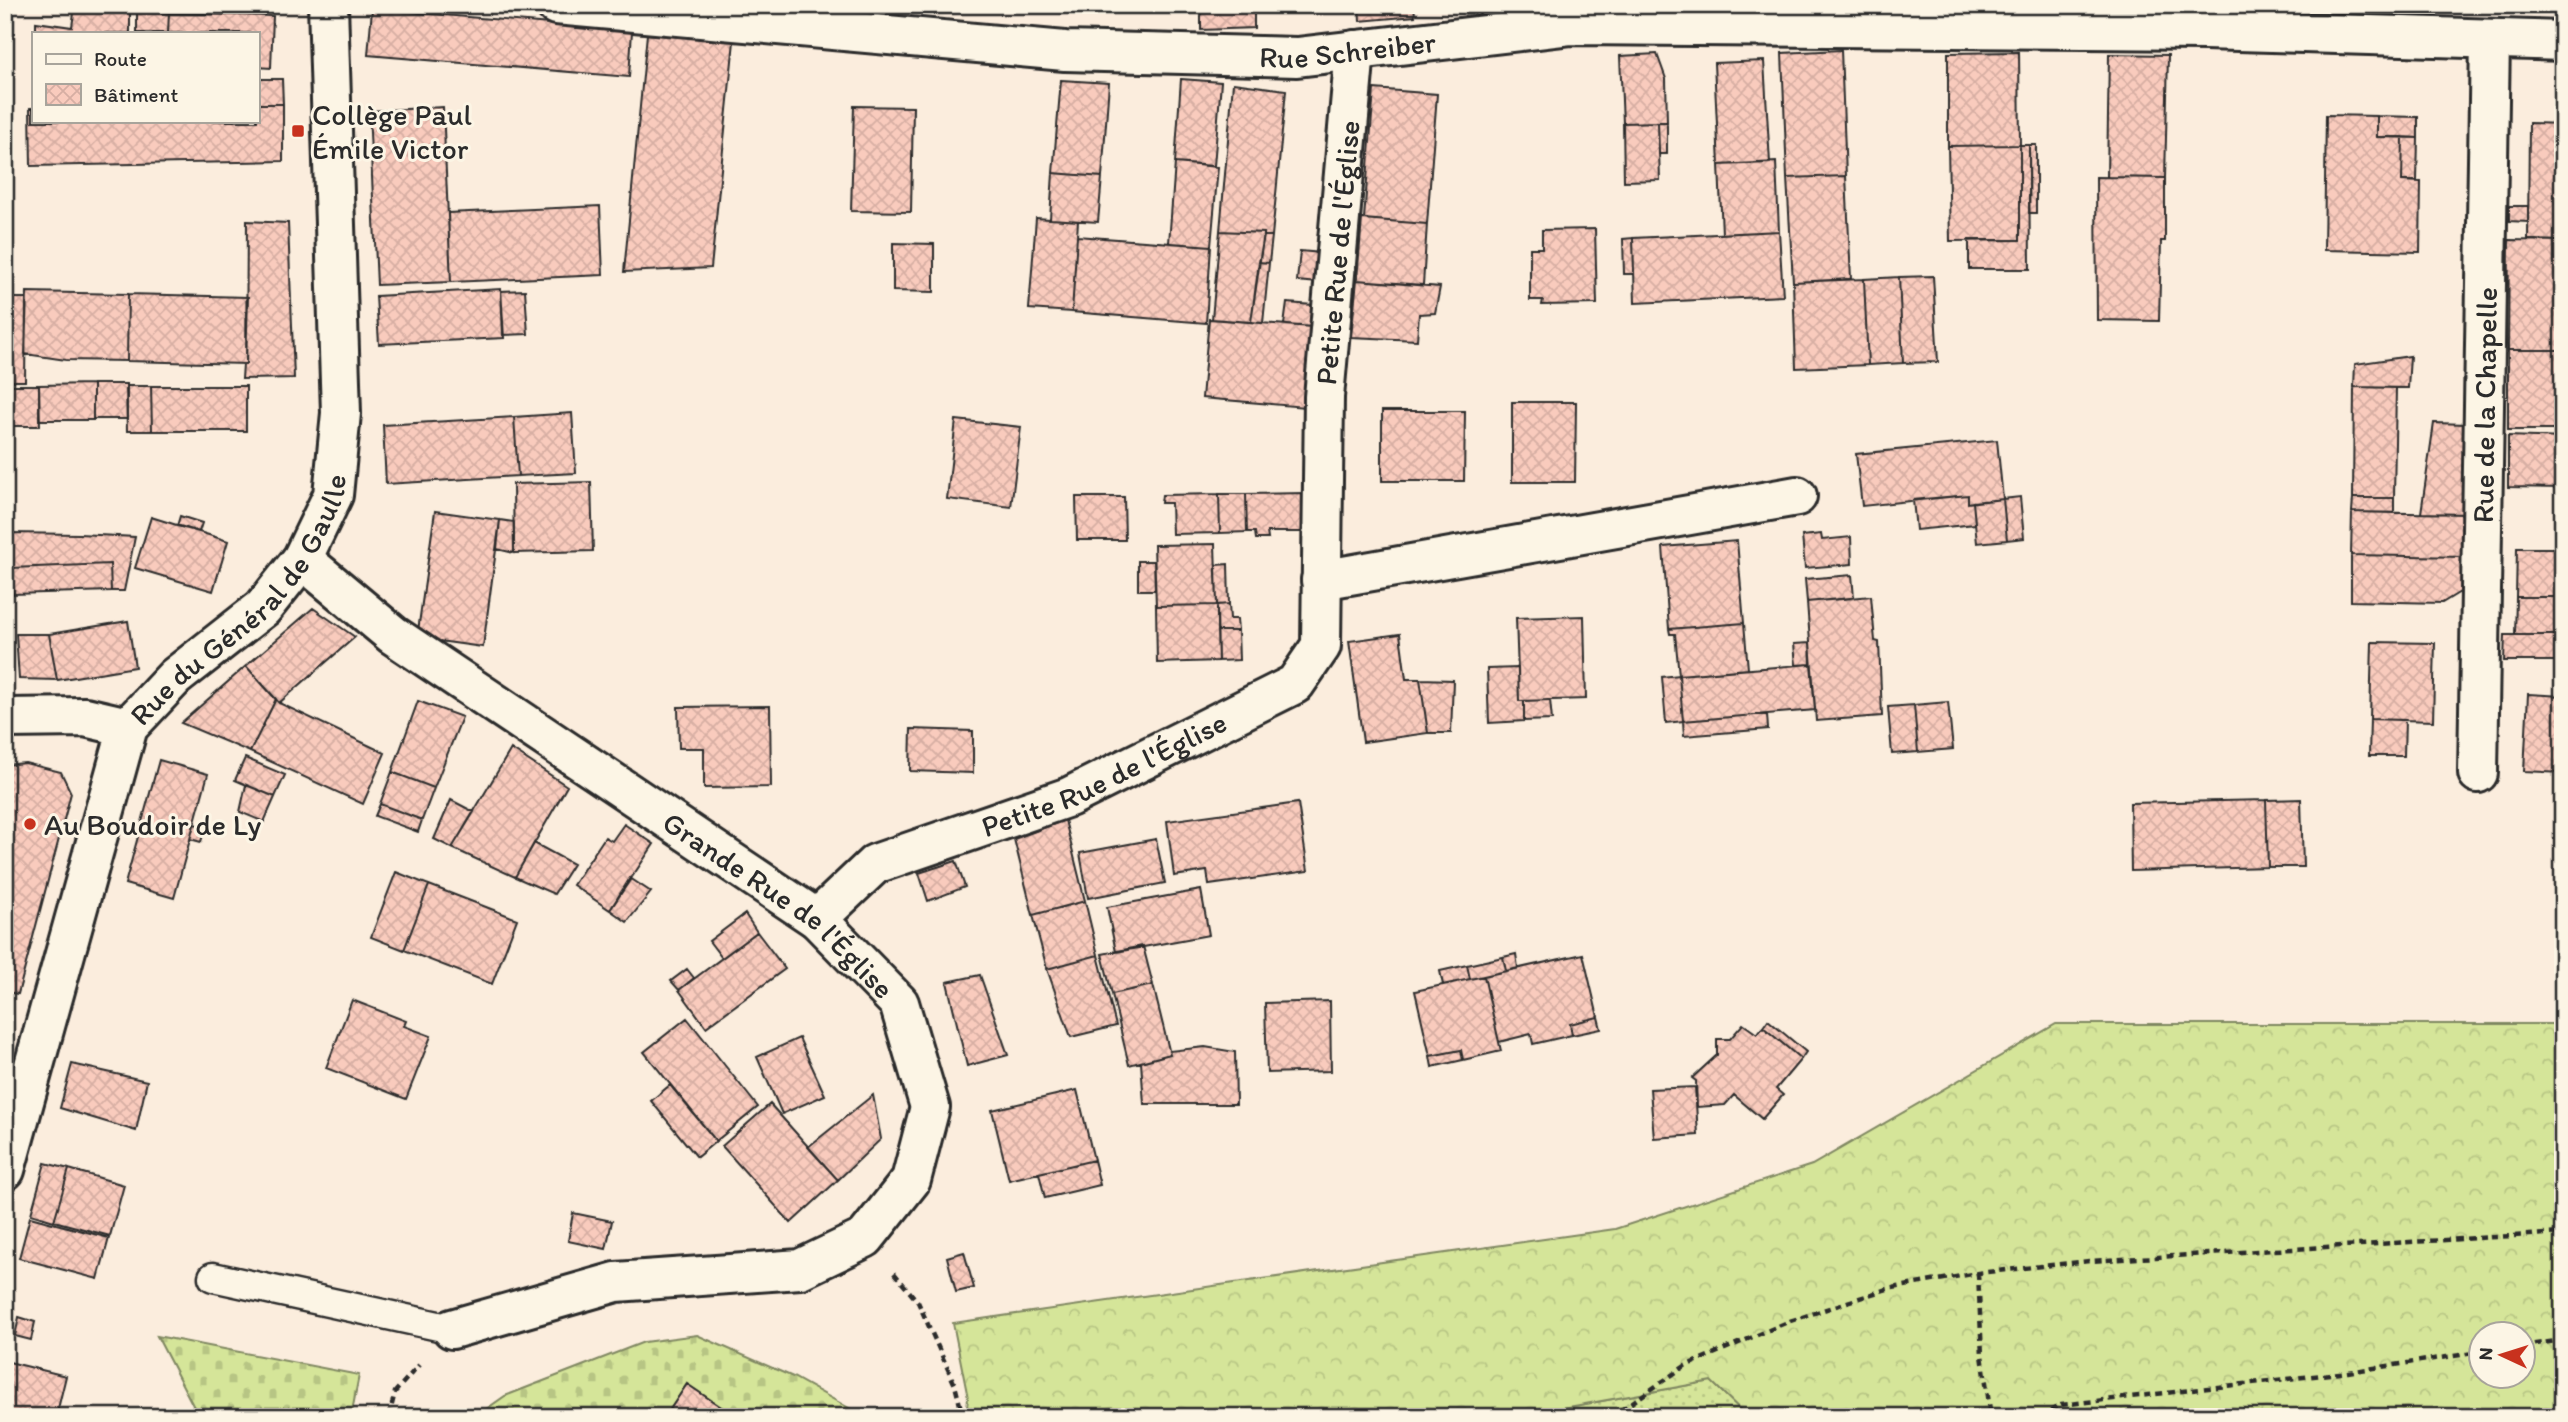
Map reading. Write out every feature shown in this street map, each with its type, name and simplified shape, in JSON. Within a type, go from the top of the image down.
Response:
[{"type":"street","name":"Rue du Général de Gaulle","points":[[5,1170],[128,727],[175,677],[263,608],[302,559],[333,495],[341,413],[328,5]]},
{"type":"street","name":"Rue Schreiber","points":[[556,5],[1065,51],[1297,57],[1572,15],[2563,41]]},
{"type":"street","name":"Rue de la Chapelle","points":[[2478,773],[2490,39]]},
{"type":"street","name":"Petite Rue de l'Église","points":[[817,919],[875,864],[1069,797],[1295,684],[1321,646],[1324,397],[1355,50]]},
{"type":"street","points":[[1321,580],[1797,496]]},
{"type":"street","name":"Grande Rue de l'Église","points":[[302,559],[393,635],[817,919],[899,1003],[930,1107],[911,1180],[865,1238],[800,1269],[616,1282],[452,1329]]},
{"type":"street","points":[[5,718],[85,716],[128,727]]},
{"type":"lane","points":[[213,1277],[452,1329]]},
{"type":"path","points":[[1611,1417],[1685,1366],[1790,1321],[1887,1289],[1978,1273],[2089,1261],[2563,1233]]},
{"type":"path","points":[[865,1238],[918,1302],[955,1385],[963,1417]]},
{"type":"path","points":[[1978,1273],[1982,1356],[1991,1417]]},
{"type":"path","points":[[389,1417],[395,1392],[452,1329]]},
{"type":"path","points":[[2536,1344],[2563,1340]]},
{"type":"path","points":[[2040,1417],[2061,1405],[2348,1372],[2466,1354]]},
{"type":"green space","points":[[2056,1024],[2563,1024],[2563,1417],[1748,1417],[1711,1381],[1514,1417],[966,1417],[968,1398],[953,1323],[1615,1229],[1812,1165]]},
{"type":"green space","points":[[697,1335],[793,1377],[865,1417],[736,1417],[687,1384],[665,1417],[480,1417],[485,1410],[505,1396],[644,1342]]},
{"type":"green space","points":[[157,1336],[359,1375],[351,1417],[199,1417]]},
{"type":"green space","points":[[1711,1381],[1748,1417],[1514,1417]]},
{"type":"building","points":[[1038,5],[1064,5],[1064,13],[1038,10]]},
{"type":"building","points":[[1201,5],[1254,5],[1254,28],[1201,30]]},
{"type":"building","points":[[1359,5],[1414,5],[1415,16],[1360,21]]},
{"type":"building","points":[[75,6],[130,11],[130,32],[36,32],[36,22],[72,27]]},
{"type":"building","points":[[372,9],[632,31],[629,77],[368,55]]},
{"type":"building","points":[[137,12],[169,13],[168,32],[137,32]]},
{"type":"building","points":[[169,13],[273,16],[271,68],[259,67],[259,32],[168,32]]},
{"type":"building","points":[[647,34],[734,41],[711,268],[624,272]]},
{"type":"building","points":[[1841,50],[1846,176],[1787,178],[1782,53]]},
{"type":"building","points":[[2019,52],[2020,145],[1948,146],[1948,53]]},
{"type":"building","points":[[1657,54],[1666,79],[1667,122],[1623,123],[1620,56]]},
{"type":"building","points":[[2109,54],[2168,55],[2165,178],[2107,177]]},
{"type":"building","points":[[1764,61],[1770,163],[1719,165],[1714,63]]},
{"type":"building","points":[[259,79],[282,79],[283,104],[259,104]]},
{"type":"building","points":[[1181,79],[1221,82],[1214,166],[1175,163]]},
{"type":"building","points":[[1061,80],[1109,83],[1102,177],[1053,173]]},
{"type":"building","points":[[1233,83],[1286,90],[1272,236],[1264,236],[1264,233],[1220,231]]},
{"type":"building","points":[[1374,89],[1437,94],[1427,224],[1364,219]]},
{"type":"building","points":[[259,104],[283,104],[283,161],[31,166],[30,108],[32,122],[259,122]]},
{"type":"building","points":[[854,106],[913,107],[911,212],[851,211]]},
{"type":"building","points":[[443,107],[451,282],[377,285],[369,111]]},
{"type":"building","points":[[2326,115],[2377,116],[2377,137],[2403,137],[2402,181],[2421,182],[2420,252],[2324,250]]},
{"type":"building","points":[[2377,116],[2418,117],[2418,138],[2377,137]]},
{"type":"building","points":[[1658,122],[1667,122],[1667,154],[1659,154]]},
{"type":"building","points":[[1658,122],[1660,180],[1624,181],[1623,123]]},
{"type":"building","points":[[2529,123],[2563,124],[2563,241],[2528,240]]},
{"type":"building","points":[[2403,137],[2418,138],[2417,181],[2402,181]]},
{"type":"building","points":[[2020,145],[2029,145],[2030,269],[1969,269],[1969,240],[2020,240]]},
{"type":"building","points":[[2020,145],[2020,240],[1950,241],[1948,146]]},
{"type":"building","points":[[2029,145],[2036,145],[2036,213],[2029,213]]},
{"type":"building","points":[[1776,162],[1779,231],[1722,234],[1719,165]]},
{"type":"building","points":[[1175,163],[1218,167],[1211,246],[1169,243]]},
{"type":"building","points":[[1053,173],[1102,177],[1098,222],[1050,219]]},
{"type":"building","points":[[1846,176],[1851,279],[1793,282],[1787,178]]},
{"type":"building","points":[[2096,177],[2165,178],[2165,241],[2161,241],[2159,321],[2097,320]]},
{"type":"building","points":[[600,206],[603,275],[451,282],[448,213]]},
{"type":"building","points":[[2509,206],[2528,206],[2528,222],[2509,221]]},
{"type":"building","points":[[1036,218],[1078,221],[1072,312],[1029,309]]},
{"type":"building","points":[[1362,219],[1427,224],[1423,285],[1357,280]]},
{"type":"building","points":[[247,221],[288,223],[294,378],[242,379],[243,364],[246,364]]},
{"type":"building","points":[[1595,229],[1597,304],[1542,305],[1543,300],[1530,300],[1530,248],[1542,248],[1542,230]]},
{"type":"building","points":[[1220,231],[1264,233],[1251,322],[1212,319]]},
{"type":"building","points":[[1779,231],[1783,296],[1635,303],[1633,238]]},
{"type":"building","points":[[1077,236],[1211,246],[1206,323],[1072,312]]},
{"type":"building","points":[[1264,236],[1272,236],[1269,263],[1259,262]]},
{"type":"building","points":[[1633,238],[1634,274],[1624,274],[1623,239]]},
{"type":"building","points":[[2509,240],[2563,241],[2563,350],[2508,350]]},
{"type":"building","points":[[893,243],[934,244],[934,292],[893,291]]},
{"type":"building","points":[[1300,251],[1321,253],[1318,283],[1297,281]]},
{"type":"building","points":[[1259,262],[1269,263],[1263,323],[1251,322]]},
{"type":"building","points":[[1933,276],[1938,362],[1903,363],[1899,277]]},
{"type":"building","points":[[1899,277],[1903,363],[1868,365],[1864,279]]},
{"type":"building","points":[[1864,279],[1868,365],[1796,368],[1793,282]]},
{"type":"building","points":[[1357,280],[1440,287],[1435,313],[1419,314],[1417,340],[1351,337]]},
{"type":"building","points":[[501,289],[504,338],[379,344],[376,296]]},
{"type":"building","points":[[525,290],[528,334],[503,335],[501,291]]},
{"type":"building","points":[[27,292],[128,294],[127,361],[66,360],[25,354]]},
{"type":"building","points":[[128,294],[248,297],[246,364],[127,361]]},
{"type":"building","points":[[5,298],[26,298],[25,381],[5,381]]},
{"type":"building","points":[[1287,303],[1313,305],[1312,327],[1284,325]]},
{"type":"building","points":[[1209,319],[1312,327],[1305,407],[1202,398]]},
{"type":"building","points":[[2508,350],[2563,350],[2563,430],[2508,430]]},
{"type":"building","points":[[2410,356],[2408,388],[2354,387],[2355,364]]},
{"type":"building","points":[[93,384],[93,420],[39,420],[39,385]]},
{"type":"building","points":[[93,384],[127,384],[127,419],[93,419]]},
{"type":"building","points":[[5,385],[39,385],[40,426],[5,426]]},
{"type":"building","points":[[126,386],[151,386],[152,431],[127,431]]},
{"type":"building","points":[[151,386],[246,386],[246,431],[152,431]]},
{"type":"building","points":[[2354,387],[2396,388],[2394,498],[2353,498]]},
{"type":"building","points":[[1512,402],[1576,402],[1575,482],[1512,482]]},
{"type":"building","points":[[1382,411],[1465,411],[1464,481],[1382,481]]},
{"type":"building","points":[[572,413],[576,473],[518,476],[514,417]]},
{"type":"building","points":[[514,417],[518,476],[386,484],[383,425]]},
{"type":"building","points":[[956,420],[1021,427],[1011,507],[947,499]]},
{"type":"building","points":[[2434,423],[2467,424],[2466,514],[2421,513]]},
{"type":"building","points":[[2508,436],[2563,438],[2563,488],[2508,487]]},
{"type":"building","points":[[1997,440],[2003,499],[1968,503],[1968,495],[1862,506],[1856,454]]},
{"type":"building","points":[[591,482],[593,551],[514,553],[513,484]]},
{"type":"building","points":[[1305,493],[1305,532],[1267,532],[1268,539],[1256,539],[1255,532],[1247,532],[1246,494]]},
{"type":"building","points":[[1219,494],[1220,533],[1172,534],[1171,503],[1161,503],[1162,495]]},
{"type":"building","points":[[1219,494],[1246,494],[1247,532],[1220,533]]},
{"type":"building","points":[[1968,495],[1968,503],[1973,502],[1975,524],[1916,530],[1913,500]]},
{"type":"building","points":[[1076,497],[1124,497],[1125,540],[1077,540]]},
{"type":"building","points":[[2020,497],[2024,538],[2007,540],[2003,499]]},
{"type":"building","points":[[2353,498],[2394,498],[2394,513],[2352,512]]},
{"type":"building","points":[[2003,499],[2007,540],[1977,543],[1973,502]]},
{"type":"building","points":[[435,511],[500,520],[483,647],[417,638]]},
{"type":"building","points":[[2352,512],[2466,514],[2465,557],[2351,555]]},
{"type":"building","points":[[180,516],[202,523],[199,532],[177,526]]},
{"type":"building","points":[[151,517],[228,541],[213,591],[135,568]]},
{"type":"building","points":[[500,520],[514,522],[514,553],[497,549]]},
{"type":"building","points":[[9,533],[135,537],[124,591],[111,591],[110,564],[11,568]]},
{"type":"building","points":[[1821,534],[1822,540],[1851,537],[1852,564],[1805,568],[1802,536]]},
{"type":"building","points":[[1737,541],[1744,623],[1669,629],[1663,547]]},
{"type":"building","points":[[1215,544],[1217,605],[1156,606],[1154,545]]},
{"type":"building","points":[[2517,548],[2563,548],[2563,597],[2516,597]]},
{"type":"building","points":[[2351,555],[2465,557],[2465,589],[2442,603],[2351,601]]},
{"type":"building","points":[[1138,561],[1154,561],[1155,590],[1138,590]]},
{"type":"building","points":[[110,564],[111,591],[13,594],[11,568]]},
{"type":"building","points":[[1228,564],[1229,604],[1217,605],[1216,565]]},
{"type":"building","points":[[1852,575],[1854,598],[1807,602],[1805,579]]},
{"type":"building","points":[[1871,596],[1875,641],[1879,642],[1882,716],[1816,721],[1807,602]]},
{"type":"building","points":[[2516,597],[2563,597],[2563,635],[2515,635]]},
{"type":"building","points":[[1229,604],[1230,619],[1237,619],[1238,631],[1217,631],[1217,605]]},
{"type":"building","points":[[1217,605],[1218,661],[1157,663],[1156,606]]},
{"type":"building","points":[[313,608],[355,637],[279,703],[246,666]]},
{"type":"building","points":[[1584,616],[1586,699],[1519,701],[1516,618]]},
{"type":"building","points":[[128,621],[135,667],[57,680],[49,634]]},
{"type":"building","points":[[1744,623],[1748,669],[1679,675],[1675,634],[1670,634],[1669,629]]},
{"type":"building","points":[[1217,631],[1238,631],[1239,660],[1218,661]]},
{"type":"building","points":[[16,634],[49,634],[57,680],[19,679]]},
{"type":"building","points":[[1400,634],[1406,679],[1420,679],[1428,733],[1363,742],[1349,641]]},
{"type":"building","points":[[2505,635],[2563,635],[2563,661],[2504,661]]},
{"type":"building","points":[[2372,642],[2435,643],[2433,721],[2370,719]]},
{"type":"building","points":[[1810,643],[1811,664],[1796,665],[1794,644]]},
{"type":"building","points":[[1811,664],[1815,710],[1683,721],[1679,675]]},
{"type":"building","points":[[246,666],[276,699],[250,752],[181,723]]},
{"type":"building","points":[[1518,668],[1519,701],[1524,701],[1524,721],[1489,723],[1487,669]]},
{"type":"building","points":[[1679,675],[1683,721],[1666,723],[1662,677]]},
{"type":"building","points":[[1420,679],[1453,680],[1451,733],[1428,733]]},
{"type":"building","points":[[2528,694],[2563,696],[2563,773],[2524,771]]},
{"type":"building","points":[[276,699],[279,703],[385,753],[363,804],[250,752]]},
{"type":"building","points":[[1550,700],[1552,720],[1524,721],[1524,701]]},
{"type":"building","points":[[418,701],[462,717],[434,788],[392,772]]},
{"type":"building","points":[[1948,702],[1953,749],[1918,752],[1914,705]]},
{"type":"building","points":[[1914,705],[1918,752],[1892,754],[1888,707]]},
{"type":"building","points":[[770,706],[771,787],[704,788],[704,748],[679,748],[678,707]]},
{"type":"building","points":[[1767,714],[1768,729],[1684,736],[1683,721]]},
{"type":"building","points":[[2370,719],[2405,720],[2404,756],[2369,756]]},
{"type":"building","points":[[911,729],[973,731],[973,773],[910,771]]},
{"type":"building","points":[[511,749],[567,786],[515,877],[452,848]]},
{"type":"building","points":[[245,758],[285,775],[275,797],[235,780]]},
{"type":"building","points":[[159,760],[208,774],[174,898],[125,884]]},
{"type":"building","points":[[25,763],[61,772],[71,793],[18,994],[5,992],[5,765]]},
{"type":"building","points":[[392,772],[434,788],[422,820],[380,804]]},
{"type":"building","points":[[246,785],[275,797],[264,822],[240,812]]},
{"type":"building","points":[[2301,799],[2303,867],[2268,867],[2266,800]]},
{"type":"building","points":[[451,800],[474,812],[452,848],[434,839]]},
{"type":"building","points":[[2266,800],[2268,867],[2131,871],[2130,803]]},
{"type":"building","points":[[1298,803],[1308,871],[1209,885],[1207,871],[1174,876],[1167,821]]},
{"type":"building","points":[[380,804],[422,820],[418,832],[375,816]]},
{"type":"building","points":[[1065,820],[1085,901],[1033,915],[1014,839]]},
{"type":"building","points":[[194,824],[205,827],[201,842],[190,839]]},
{"type":"building","points":[[624,824],[654,844],[610,910],[573,885],[605,837],[612,841]]},
{"type":"building","points":[[1156,839],[1165,883],[1088,898],[1080,853]]},
{"type":"building","points":[[534,843],[573,864],[554,894],[515,877]]},
{"type":"building","points":[[956,861],[965,887],[928,901],[919,873]]},
{"type":"building","points":[[396,872],[429,885],[404,950],[371,937]]},
{"type":"building","points":[[630,878],[651,892],[627,922],[610,910]]},
{"type":"building","points":[[429,885],[517,919],[492,984],[404,950]]},
{"type":"building","points":[[1201,890],[1209,935],[1116,952],[1107,907]]},
{"type":"building","points":[[1085,901],[1098,955],[1047,969],[1033,915]]},
{"type":"building","points":[[745,914],[757,932],[722,958],[709,941]]},
{"type":"building","points":[[757,932],[785,969],[706,1027],[679,990]]},
{"type":"building","points":[[1143,946],[1153,985],[1112,994],[1102,954]]},
{"type":"building","points":[[1516,954],[1518,968],[1506,971],[1503,957]]},
{"type":"building","points":[[1583,954],[1598,1017],[1570,1024],[1572,1035],[1533,1044],[1531,1034],[1499,1042],[1484,976]]},
{"type":"building","points":[[1098,955],[1116,1026],[1071,1037],[1047,969]]},
{"type":"building","points":[[1503,957],[1506,971],[1470,979],[1467,965]]},
{"type":"building","points":[[1467,965],[1470,979],[1443,985],[1440,971]]},
{"type":"building","points":[[687,969],[694,978],[679,990],[671,981]]},
{"type":"building","points":[[980,975],[1008,1055],[967,1066],[947,982]]},
{"type":"building","points":[[1484,976],[1501,1051],[1463,1060],[1461,1050],[1430,1056],[1415,991]]},
{"type":"building","points":[[1153,985],[1170,1054],[1129,1065],[1112,994]]},
{"type":"building","points":[[352,1000],[406,1021],[404,1026],[431,1036],[406,1099],[326,1068]]},
{"type":"building","points":[[1330,1001],[1331,1071],[1267,1073],[1265,1003]]},
{"type":"building","points":[[1598,1017],[1601,1029],[1572,1035],[1570,1024]]},
{"type":"building","points":[[687,1018],[758,1107],[716,1141],[644,1052]]},
{"type":"building","points":[[1768,1020],[1806,1052],[1801,1059],[1763,1027]]},
{"type":"building","points":[[1743,1024],[1757,1034],[1763,1027],[1801,1059],[1776,1089],[1783,1095],[1762,1119],[1734,1095],[1725,1105],[1697,1107],[1696,1081],[1692,1078],[1717,1055],[1717,1039],[1730,1039]]},
{"type":"building","points":[[799,1038],[825,1095],[782,1114],[757,1057]]},
{"type":"building","points":[[1205,1047],[1235,1052],[1236,1104],[1144,1104],[1141,1062],[1170,1054],[1169,1051]]},
{"type":"building","points":[[1461,1050],[1463,1060],[1432,1067],[1430,1056]]},
{"type":"building","points":[[72,1064],[147,1081],[136,1131],[60,1108]]},
{"type":"building","points":[[670,1085],[716,1141],[697,1157],[651,1101]]},
{"type":"building","points":[[1695,1087],[1698,1135],[1654,1138],[1650,1089]]},
{"type":"building","points":[[1077,1090],[1094,1160],[1009,1180],[992,1110]]},
{"type":"building","points":[[873,1095],[881,1139],[838,1180],[808,1147]]},
{"type":"building","points":[[770,1104],[838,1180],[791,1223],[722,1146]]},
{"type":"building","points":[[1094,1160],[1100,1185],[1045,1198],[1039,1173]]},
{"type":"building","points":[[45,1163],[69,1169],[54,1221],[31,1214]]},
{"type":"building","points":[[69,1169],[124,1185],[110,1236],[54,1221]]},
{"type":"building","points":[[573,1213],[612,1221],[606,1249],[568,1241]]},
{"type":"building","points":[[30,1217],[109,1238],[98,1279],[19,1258]]},
{"type":"building","points":[[964,1252],[974,1288],[956,1292],[947,1257]]},
{"type":"building","points":[[19,1317],[35,1322],[31,1340],[15,1336]]},
{"type":"building","points":[[5,1361],[66,1376],[56,1417],[5,1417]]},
{"type":"building","points":[[687,1384],[736,1417],[665,1417]]},
{"type":"place","name":"Collège Paul Émile Victor","points":[[298,131]]},
{"type":"place","name":"Au Boudoir de Ly","points":[[30,824]]}]
